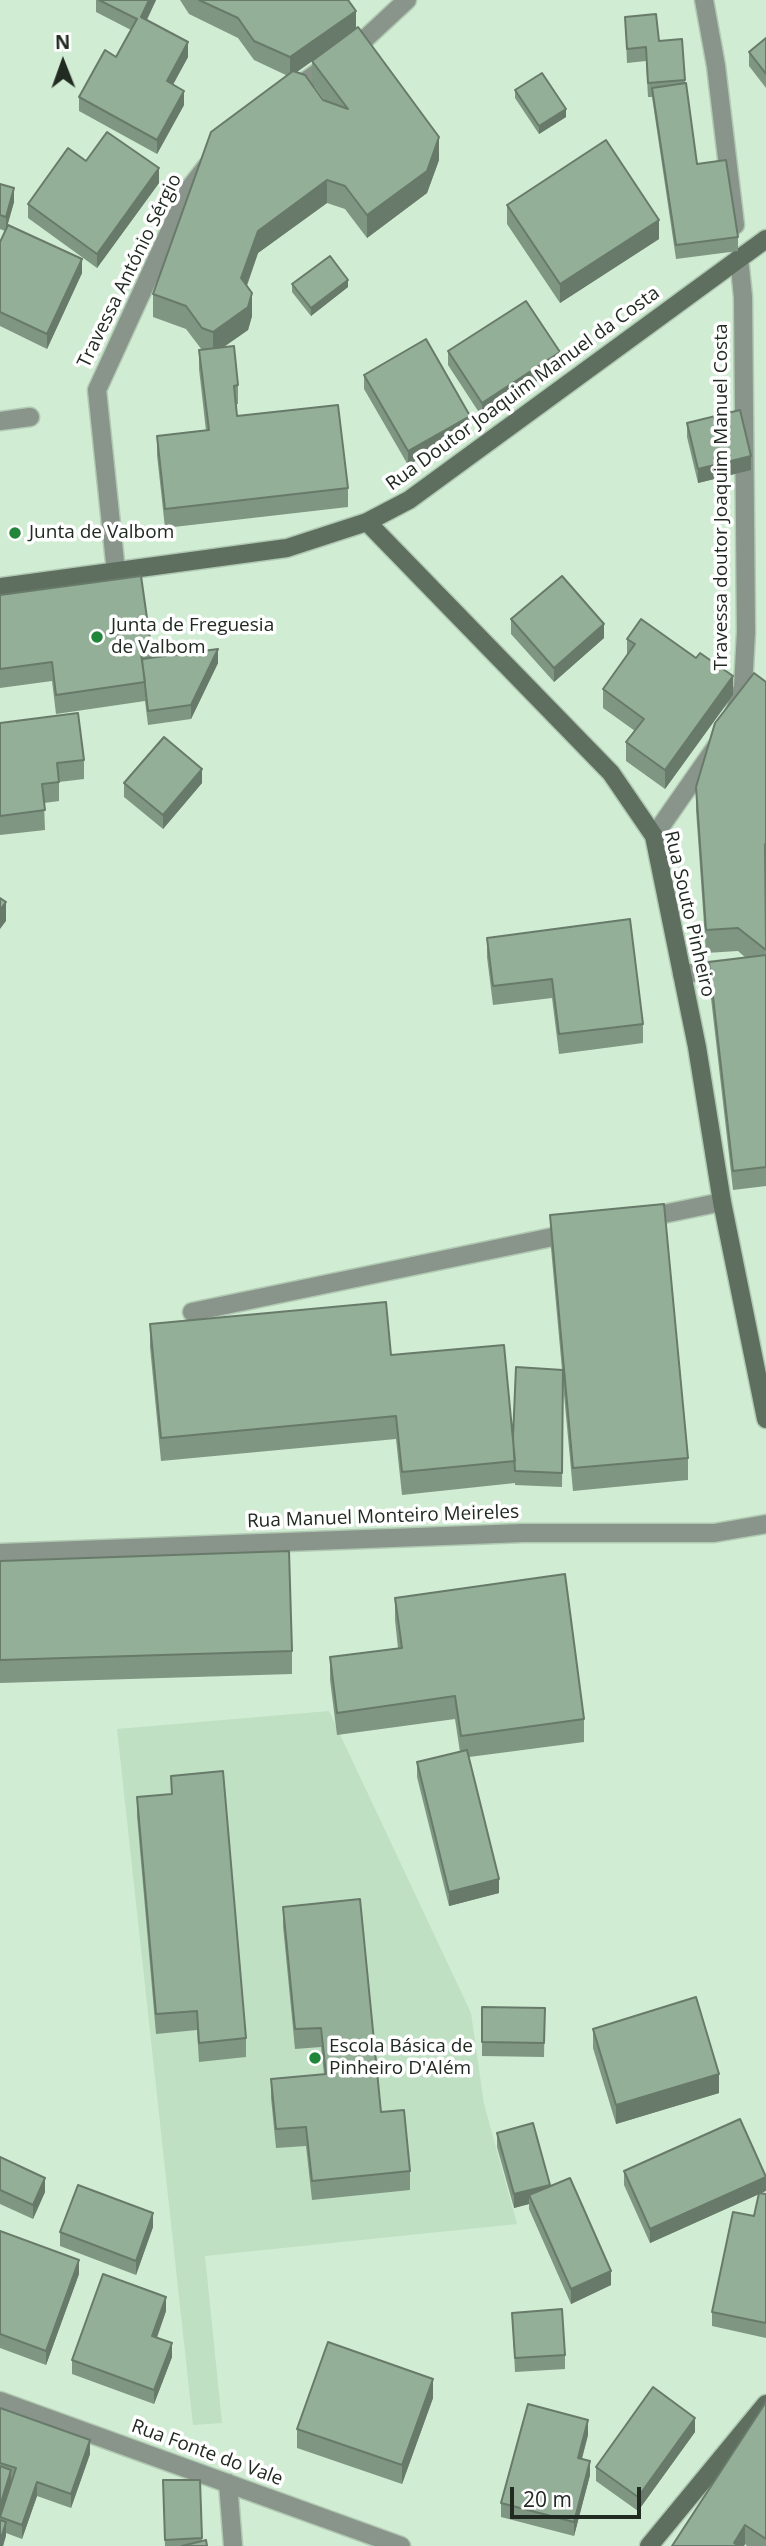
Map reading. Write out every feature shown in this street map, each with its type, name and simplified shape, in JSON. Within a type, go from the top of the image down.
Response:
[{"type":"street","points":[[271,105],[366,38],[407,0]]},
{"type":"street","name":"Travessa doutor Joaquim Manuel Costa","points":[[654,836],[729,729],[743,687],[746,514],[743,297],[716,66],[704,0]]},
{"type":"street","name":"Travessa António Sérgio","points":[[116,572],[97,390],[189,189],[222,147]]},
{"type":"street","name":"Rua Doutor Joaquim Manuel da Costa","points":[[0,587],[286,548],[367,522],[409,500],[766,239]]},
{"type":"street","points":[[0,421],[30,417]]},
{"type":"street","name":"Rua Souto Pinheiro","points":[[367,522],[611,773],[654,836],[697,1047],[722,1202],[766,1419]]},
{"type":"street","points":[[682,974],[748,967],[766,980]]},
{"type":"street","points":[[627,1222],[722,1202]]},
{"type":"street","points":[[192,1312],[587,1230]]},
{"type":"street","points":[[749,1340],[766,1359]]},
{"type":"street","name":"Rua Manuel Monteiro Meireles","points":[[0,1553],[509,1534],[714,1533],[766,1524]]},
{"type":"street","name":"Rua Fonte do Vale","points":[[0,2400],[401,2546]]},
{"type":"street","points":[[649,2546],[766,2404]]},
{"type":"street","points":[[228,2483],[233,2546]]},
{"type":"shaded area","name":"Escola Básica de Pinheiro D'Além","points":[[329,1711],[471,2013],[484,2104],[517,2224],[205,2256],[222,2423],[193,2425],[117,1729]]},
{"type":"building","points":[[99,0],[149,0],[141,17],[188,42],[167,81],[184,91],[157,140],[79,97],[105,50],[116,57],[137,19]]},
{"type":"building","points":[[199,0],[348,0],[356,11],[290,57],[254,41],[238,18]]},
{"type":"building","points":[[656,14],[659,41],[682,39],[685,80],[648,83],[646,47],[627,49],[625,17]]},
{"type":"building","points":[[358,27],[439,137],[427,171],[367,215],[345,186],[327,180],[258,231],[241,278],[252,293],[248,307],[213,332],[202,328],[186,306],[153,294],[211,132],[293,71],[305,75],[323,100],[348,109],[312,61]]},
{"type":"building","points":[[766,38],[766,74],[749,52]]},
{"type":"building","points":[[542,73],[566,109],[539,126],[515,90]]},
{"type":"building","points":[[686,83],[697,164],[726,160],[738,237],[676,245],[652,88]]},
{"type":"building","points":[[107,132],[159,168],[97,254],[28,204],[68,148],[86,161]]},
{"type":"building","points":[[606,140],[659,220],[560,284],[507,205]]},
{"type":"building","points":[[0,184],[14,188],[6,217],[0,215]]},
{"type":"building","points":[[8,225],[82,259],[47,334],[0,312],[0,242]]},
{"type":"building","points":[[330,256],[348,280],[311,308],[292,284]]},
{"type":"building","points":[[526,301],[560,352],[482,403],[448,351]]},
{"type":"building","points":[[426,339],[470,416],[408,451],[364,375]]},
{"type":"building","points":[[234,346],[238,385],[234,386],[237,416],[338,405],[348,488],[165,509],[157,436],[209,430],[199,350]]},
{"type":"building","points":[[740,410],[751,456],[698,469],[687,423]]},
{"type":"building","points":[[141,576],[152,653],[141,654],[145,682],[56,695],[52,662],[0,669],[0,595]]},
{"type":"building","points":[[562,576],[604,624],[554,668],[511,619]]},
{"type":"building","points":[[641,619],[696,658],[700,653],[733,676],[665,770],[626,742],[644,719],[603,689],[635,644],[627,639]]},
{"type":"building","points":[[218,649],[191,705],[148,711],[142,659]]},
{"type":"building","points":[[754,673],[766,682],[766,950],[738,928],[706,930],[696,787],[715,723]]},
{"type":"building","points":[[78,713],[84,760],[57,763],[59,782],[42,784],[45,810],[0,816],[0,723]]},
{"type":"building","points":[[164,737],[202,769],[163,815],[124,783]]},
{"type":"building","points":[[0,898],[6,902],[0,910]]},
{"type":"building","points":[[630,919],[643,1024],[559,1034],[552,979],[493,986],[487,938]]},
{"type":"building","points":[[766,955],[766,1167],[733,1171],[709,962]]},
{"type":"building","points":[[664,1204],[688,1458],[573,1468],[550,1215]]},
{"type":"building","points":[[386,1302],[391,1355],[504,1345],[515,1461],[402,1472],[396,1416],[161,1438],[150,1324]]},
{"type":"building","points":[[516,1367],[563,1370],[562,1473],[515,1471],[513,1437]]},
{"type":"building","points":[[289,1551],[292,1651],[0,1660],[0,1561]]},
{"type":"building","points":[[565,1574],[584,1719],[461,1736],[455,1696],[337,1713],[330,1657],[402,1648],[395,1598]]},
{"type":"building","points":[[467,1750],[499,1879],[449,1892],[417,1762]]},
{"type":"building","points":[[223,1771],[246,2038],[199,2043],[197,2011],[156,2014],[137,1797],[172,1794],[171,1776]]},
{"type":"building","points":[[360,1899],[381,2112],[404,2110],[410,2171],[312,2181],[306,2127],[276,2129],[271,2079],[326,2074],[321,2028],[295,2029],[283,1907]]},
{"type":"building","points":[[696,1997],[719,2074],[616,2105],[593,2029]]},
{"type":"building","points":[[482,2007],[545,2008],[544,2043],[482,2042]]},
{"type":"building","points":[[740,2119],[766,2177],[650,2229],[624,2171]]},
{"type":"building","points":[[533,2123],[550,2185],[514,2194],[497,2133]]},
{"type":"building","points":[[0,2157],[45,2178],[33,2205],[0,2190]]},
{"type":"building","points":[[570,2178],[611,2271],[571,2289],[529,2195]]},
{"type":"building","points":[[78,2185],[153,2213],[136,2261],[60,2232]]},
{"type":"building","points":[[759,2193],[766,2194],[766,2323],[712,2312],[733,2212],[754,2216]]},
{"type":"building","points":[[0,2231],[79,2260],[46,2351],[0,2334]]},
{"type":"building","points":[[103,2274],[166,2297],[152,2336],[172,2343],[154,2390],[72,2360]]},
{"type":"building","points":[[562,2309],[565,2355],[515,2358],[512,2313]]},
{"type":"building","points":[[328,2342],[433,2379],[402,2465],[297,2429]]},
{"type":"building","points":[[653,2387],[695,2418],[638,2497],[596,2467]]},
{"type":"building","points":[[766,2402],[766,2539],[745,2525],[734,2543],[739,2546],[672,2546]]},
{"type":"building","points":[[528,2404],[588,2420],[578,2458],[590,2461],[574,2522],[501,2503]]},
{"type":"building","points":[[0,2408],[90,2440],[71,2494],[37,2482],[22,2525],[0,2517],[16,2468],[0,2463]]},
{"type":"building","points":[[0,2466],[11,2470],[0,2506]]},
{"type":"building","points":[[163,2480],[200,2480],[202,2538],[165,2540]]},
{"type":"building","points":[[0,2520],[6,2522],[0,2542]]},
{"type":"building","points":[[206,2540],[207,2546],[182,2546]]},
{"type":"place","name":"Junta de Valbom","points":[[15,533]]},
{"type":"place","name":"Junta de Freguesia de Valbom","points":[[97,637]]},
{"type":"place","name":"Escola Básica de Pinheiro D'Além","points":[[315,2058]]}]
